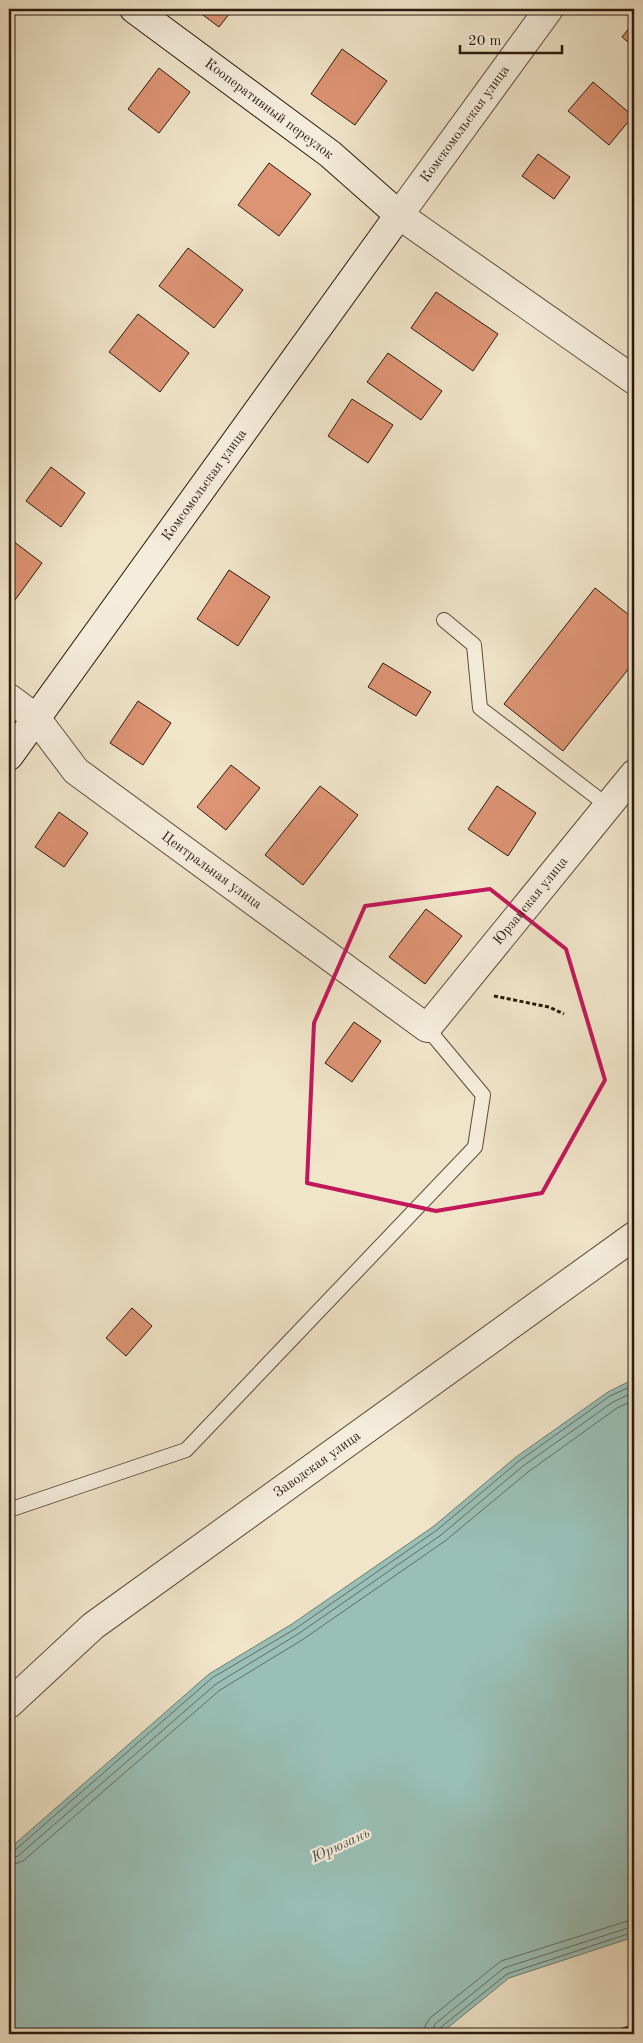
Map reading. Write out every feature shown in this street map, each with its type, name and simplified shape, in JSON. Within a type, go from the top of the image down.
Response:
[{"type":"street","name":"Кооперативный переулок","points":[[134,9],[330,154],[399,215],[634,380]]},
{"type":"street","name":"Комскомольская улица","points":[[399,215],[549,9]]},
{"type":"street","name":"Комсомольская улица","points":[[9,756],[399,215]]},
{"type":"street","name":"Центральная улица","points":[[9,698],[36,718],[76,771],[427,1028]]},
{"type":"street","name":"Юрзанская улица","points":[[427,1028],[634,774]]},
{"type":"street","name":"Заводская улица","points":[[9,1704],[93,1626],[634,1236]]},
{"type":"lane","points":[[444,620],[474,645],[480,708],[608,806]]},
{"type":"lane","points":[[9,1510],[186,1450],[475,1147],[483,1095],[427,1028]]},
{"type":"path","points":[[451,998],[484,995],[549,1007],[564,1014]]},
{"type":"highlighted area","points":[[490,889],[566,949],[605,1080],[542,1193],[436,1211],[307,1183],[314,1023],[365,906]]},
{"type":"water","name":"Юрюзань","points":[[634,1379],[634,1937],[509,1978],[440,2034],[9,2034],[9,1849],[209,1674],[292,1624],[434,1526],[516,1457],[608,1392]]},
{"type":"building","points":[[195,9],[233,9],[219,27]]},
{"type":"building","points":[[634,22],[634,47],[622,37]]},
{"type":"building","points":[[342,49],[387,81],[355,125],[311,94]]},
{"type":"building","points":[[159,68],[190,92],[159,133],[128,109]]},
{"type":"building","points":[[593,82],[633,116],[609,145],[568,111]]},
{"type":"building","points":[[538,154],[570,177],[554,199],[522,176]]},
{"type":"building","points":[[269,163],[311,194],[279,236],[238,205]]},
{"type":"building","points":[[188,248],[243,290],[214,328],[159,286]]},
{"type":"building","points":[[436,292],[498,334],[473,371],[411,328]]},
{"type":"building","points":[[138,314],[189,353],[160,392],[109,352]]},
{"type":"building","points":[[388,353],[442,391],[421,420],[367,382]]},
{"type":"building","points":[[352,399],[393,425],[368,463],[328,436]]},
{"type":"building","points":[[51,467],[85,493],[61,527],[26,501]]},
{"type":"building","points":[[9,538],[42,563],[15,600],[9,595]]},
{"type":"building","points":[[229,570],[270,597],[238,646],[197,619]]},
{"type":"building","points":[[595,588],[634,619],[634,662],[563,751],[504,704]]},
{"type":"building","points":[[383,663],[431,692],[416,716],[368,687]]},
{"type":"building","points":[[138,701],[171,723],[143,765],[110,743]]},
{"type":"building","points":[[231,765],[260,788],[226,830],[197,807]]},
{"type":"building","points":[[320,786],[358,815],[303,885],[265,855]]},
{"type":"building","points":[[497,786],[536,813],[508,856],[468,829]]},
{"type":"building","points":[[59,812],[88,833],[64,867],[35,847]]},
{"type":"building","points":[[426,909],[462,936],[425,984],[389,957]]},
{"type":"building","points":[[354,1022],[381,1041],[352,1082],[325,1063]]},
{"type":"building","points":[[132,1308],[152,1326],[126,1356],[106,1338]]},
{"type":"railway","points":[[611,2034],[634,2027]]}]
